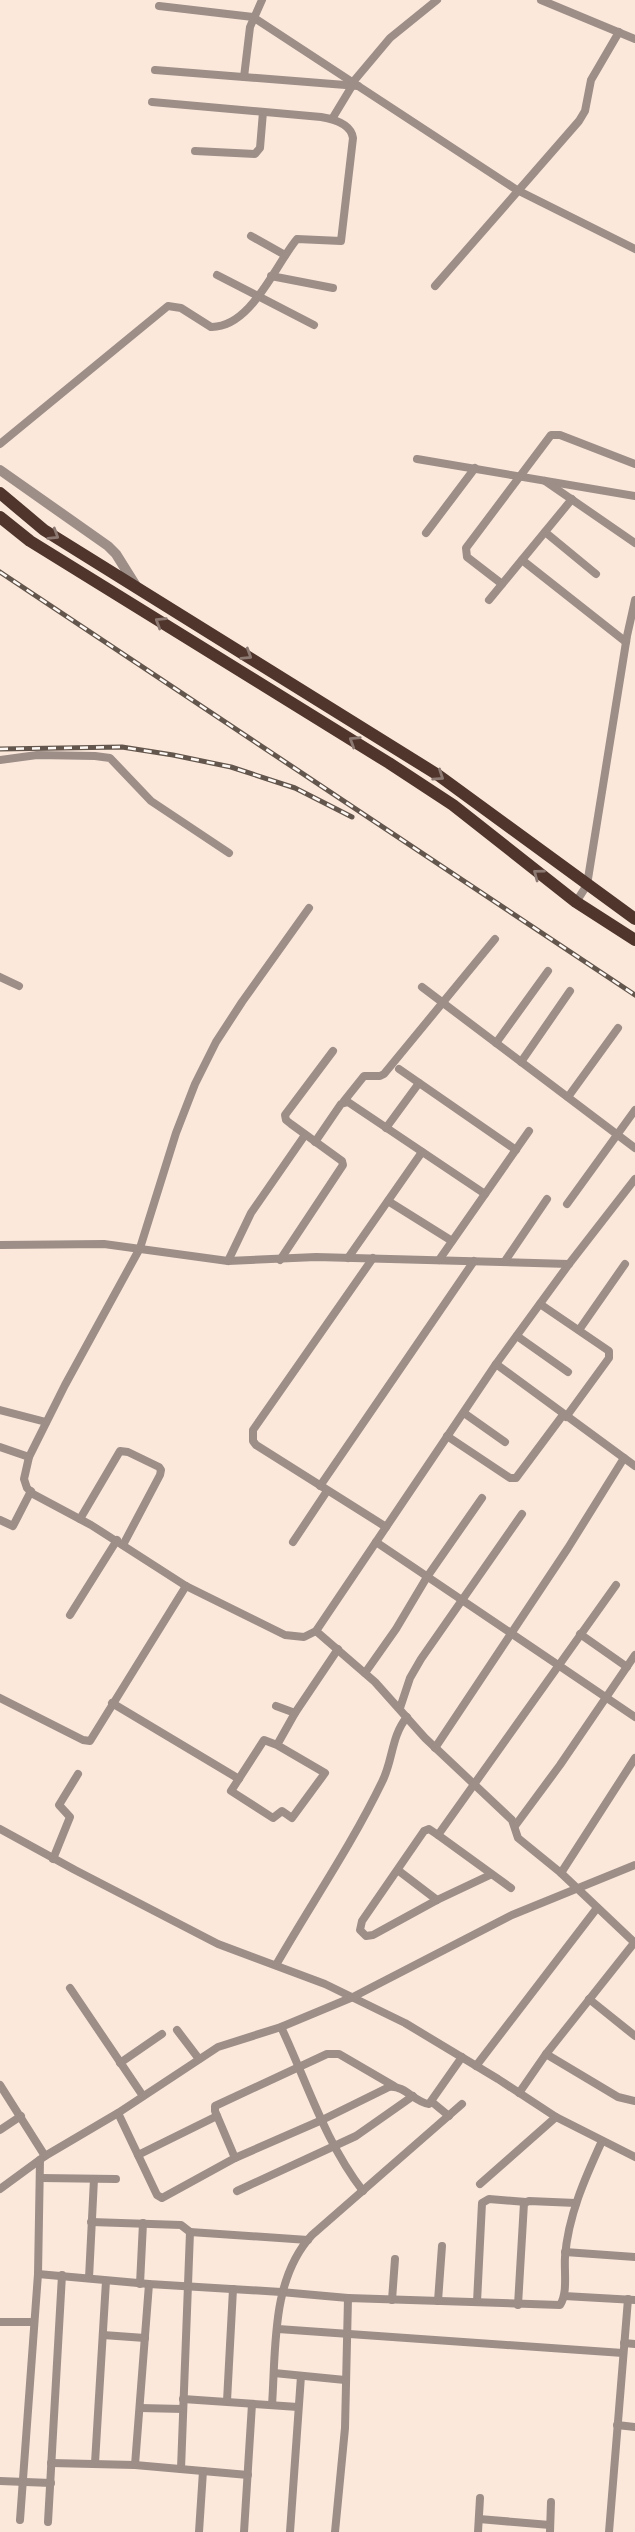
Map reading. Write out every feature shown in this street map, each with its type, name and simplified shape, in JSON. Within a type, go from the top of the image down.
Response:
[{"type":"highway","points":[[0,493],[44,530],[438,775],[635,919]]},
{"type":"highway","points":[[0,517],[30,541],[453,805],[576,902],[635,940]]},
{"type":"street","points":[[244,77],[253,16],[262,0]]},
{"type":"street","points":[[332,119],[390,38],[437,0]]},
{"type":"street","points":[[541,0],[635,39]]},
{"type":"street","points":[[159,6],[253,16],[517,190],[635,249]]},
{"type":"street","points":[[435,286],[583,115],[591,80],[618,32]]},
{"type":"street","points":[[156,70],[355,85]]},
{"type":"street","points":[[0,444],[168,306],[176,306],[216,327],[228,324],[239,317],[257,296],[300,237],[338,243],[342,238],[352,134],[349,129],[332,119],[152,102]]},
{"type":"street","points":[[195,151],[255,154],[260,148],[263,112]]},
{"type":"street","points":[[251,236],[285,255]]},
{"type":"street","points":[[217,275],[314,325]]},
{"type":"street","points":[[271,276],[333,288]]},
{"type":"street","points":[[502,584],[467,557],[465,551],[551,435],[560,435],[635,464]]},
{"type":"street","points":[[417,459],[635,496]]},
{"type":"street","points":[[426,533],[475,468]]},
{"type":"street","points":[[0,470],[108,546],[116,554],[135,586]]},
{"type":"street","points":[[542,480],[635,543]]},
{"type":"street","points":[[489,600],[572,499]]},
{"type":"street","points":[[545,531],[596,574]]},
{"type":"street","points":[[522,560],[626,642]]},
{"type":"street","points":[[576,902],[587,885],[635,600]]},
{"type":"street","points":[[0,760],[37,755],[110,758],[151,801],[229,853]]},
{"type":"street","points":[[309,908],[216,1042],[195,1084],[176,1133],[140,1248],[29,1457],[24,1479],[31,1491],[120,1543],[186,1586],[285,1635],[304,1637],[316,1631],[496,1364],[635,1179]]},
{"type":"street","points":[[315,1142],[364,1076],[384,1074],[495,939]]},
{"type":"street","points":[[495,1043],[548,971]]},
{"type":"street","points":[[0,978],[19,986]]},
{"type":"street","points":[[422,987],[635,1148]]},
{"type":"street","points":[[521,1062],[570,991]]},
{"type":"street","points":[[568,1097],[618,1028]]},
{"type":"street","points":[[280,1260],[343,1165],[342,1161],[286,1120],[285,1115],[333,1051]]},
{"type":"street","points":[[399,1069],[516,1150]]},
{"type":"street","points":[[386,1128],[419,1083]]},
{"type":"street","points":[[344,1101],[485,1194]]},
{"type":"street","points":[[567,1204],[635,1110]]},
{"type":"street","points":[[439,1260],[529,1131]]},
{"type":"street","points":[[228,1261],[251,1213],[306,1135]]},
{"type":"street","points":[[348,1258],[422,1152]]},
{"type":"street","points":[[505,1261],[547,1199]]},
{"type":"street","points":[[388,1200],[452,1241]]},
{"type":"street","points":[[0,1245],[72,1243],[140,1248],[190,1258],[228,1261],[373,1258],[569,1264]]},
{"type":"street","points":[[373,1258],[253,1430],[253,1441],[256,1446],[386,1527]]},
{"type":"street","points":[[293,1542],[324,1488],[474,1261]]},
{"type":"street","points":[[579,1330],[625,1264]]},
{"type":"street","points":[[447,1436],[510,1478],[516,1478],[610,1356],[607,1348],[540,1304]]},
{"type":"street","points":[[517,1336],[568,1372]]},
{"type":"street","points":[[496,1364],[635,1466]]},
{"type":"street","points":[[0,1410],[46,1422]]},
{"type":"street","points":[[464,1413],[505,1441]]},
{"type":"street","points":[[0,1447],[29,1457]]},
{"type":"street","points":[[70,1615],[120,1543],[158,1480],[161,1470],[124,1450],[120,1451],[80,1519]]},
{"type":"street","points":[[435,1748],[568,1548],[624,1458]]},
{"type":"street","points":[[0,1520],[13,1526],[31,1491]]},
{"type":"street","points":[[365,1673],[482,1498]]},
{"type":"street","points":[[400,1708],[413,1672],[522,1514]]},
{"type":"street","points":[[376,1542],[635,1717]]},
{"type":"street","points":[[438,1835],[616,1585]]},
{"type":"street","points":[[0,1698],[87,1742],[186,1586]]},
{"type":"street","points":[[316,1631],[365,1673],[435,1748],[512,1819],[518,1838],[561,1873],[635,1943],[546,2054],[519,2093]]},
{"type":"street","points":[[580,1634],[627,1667]]},
{"type":"street","points":[[277,1745],[338,1649]]},
{"type":"street","points":[[515,1826],[635,1655]]},
{"type":"street","points":[[112,1703],[239,1779]]},
{"type":"street","points":[[276,1706],[295,1713]]},
{"type":"street","points":[[276,1965],[367,1813],[388,1768],[399,1729],[407,1717]]},
{"type":"street","points":[[264,1740],[277,1745],[325,1773],[292,1818],[282,1811],[273,1818],[231,1791],[264,1740]]},
{"type":"street","points":[[561,1873],[635,1758]]},
{"type":"street","points":[[54,1859],[70,1817],[59,1805],[78,1774]]},
{"type":"street","points":[[0,1829],[218,1944],[353,1997],[405,2023],[556,2117],[635,2157]]},
{"type":"street","points":[[490,1875],[373,1935],[362,1934],[362,1921],[399,1871],[424,1831],[429,1829],[511,1888]]},
{"type":"street","points":[[1,2185],[218,2047],[281,2027],[353,1997],[512,1915],[635,1866]]},
{"type":"street","points":[[399,1871],[437,1900]]},
{"type":"street","points":[[476,2066],[597,1908]]},
{"type":"street","points":[[70,1988],[143,2096]]},
{"type":"street","points":[[589,1999],[635,2036]]},
{"type":"street","points":[[281,2027],[334,2147],[363,2191]]},
{"type":"street","points":[[177,2030],[199,2059]]},
{"type":"street","points":[[120,2063],[162,2034]]},
{"type":"street","points":[[235,2158],[217,2116],[215,2108],[218,2104],[327,2054],[335,2053],[426,2104],[432,2102],[461,2057]]},
{"type":"street","points":[[546,2054],[618,2096],[635,2101]]},
{"type":"street","points":[[0,2085],[21,2116],[43,2158],[38,2274],[20,2520]]},
{"type":"street","points":[[118,2113],[157,2195],[162,2198],[235,2158],[394,2086]]},
{"type":"street","points":[[237,2191],[334,2147],[363,2131],[413,2096]]},
{"type":"street","points":[[432,2102],[449,2116]]},
{"type":"street","points":[[272,2405],[281,2292],[308,2240],[462,2104]]},
{"type":"street","points":[[0,2130],[21,2116]]},
{"type":"street","points":[[138,2155],[217,2116]]},
{"type":"street","points":[[480,2184],[556,2117]]},
{"type":"street","points":[[38,2274],[348,2298],[560,2305],[564,2295],[569,2225],[603,2141]]},
{"type":"street","points":[[41,2178],[116,2179]]},
{"type":"street","points":[[89,2278],[94,2179]]},
{"type":"street","points":[[477,2302],[482,2203],[489,2199],[576,2203]]},
{"type":"street","points":[[518,2305],[523,2206],[526,2202]]},
{"type":"street","points":[[91,2222],[181,2225],[190,2232],[308,2240]]},
{"type":"street","points":[[135,2465],[145,2339],[143,2223]]},
{"type":"street","points":[[181,2469],[190,2232]]},
{"type":"street","points":[[438,2301],[442,2246]]},
{"type":"street","points":[[565,2252],[635,2257]]},
{"type":"street","points":[[392,2300],[395,2259]]},
{"type":"street","points":[[48,2522],[62,2275]]},
{"type":"street","points":[[95,2463],[106,2281]]},
{"type":"street","points":[[227,2401],[233,2289]]},
{"type":"street","points":[[564,2295],[631,2300],[624,2348],[609,2532]]},
{"type":"street","points":[[335,2532],[345,2428],[348,2298]]},
{"type":"street","points":[[0,2322],[33,2322]]},
{"type":"street","points":[[278,2329],[520,2344],[624,2348],[635,2344]]},
{"type":"street","points":[[103,2335],[145,2339]]},
{"type":"street","points":[[274,2373],[345,2380]]},
{"type":"street","points":[[290,2532],[301,2376]]},
{"type":"street","points":[[183,2399],[298,2407]]},
{"type":"street","points":[[244,2532],[252,2404]]},
{"type":"street","points":[[140,2408],[183,2409]]},
{"type":"street","points":[[617,2426],[635,2427]]},
{"type":"street","points":[[51,2463],[135,2465],[248,2475]]},
{"type":"street","points":[[199,2532],[203,2471]]},
{"type":"street","points":[[0,2481],[51,2483]]},
{"type":"street","points":[[478,2532],[480,2498]]},
{"type":"street","points":[[479,2519],[550,2529],[551,2502]]},
{"type":"railway","points":[[0,572],[635,995]]},
{"type":"railway","points":[[0,749],[122,747],[173,755],[231,767],[295,788],[352,817]]}]
